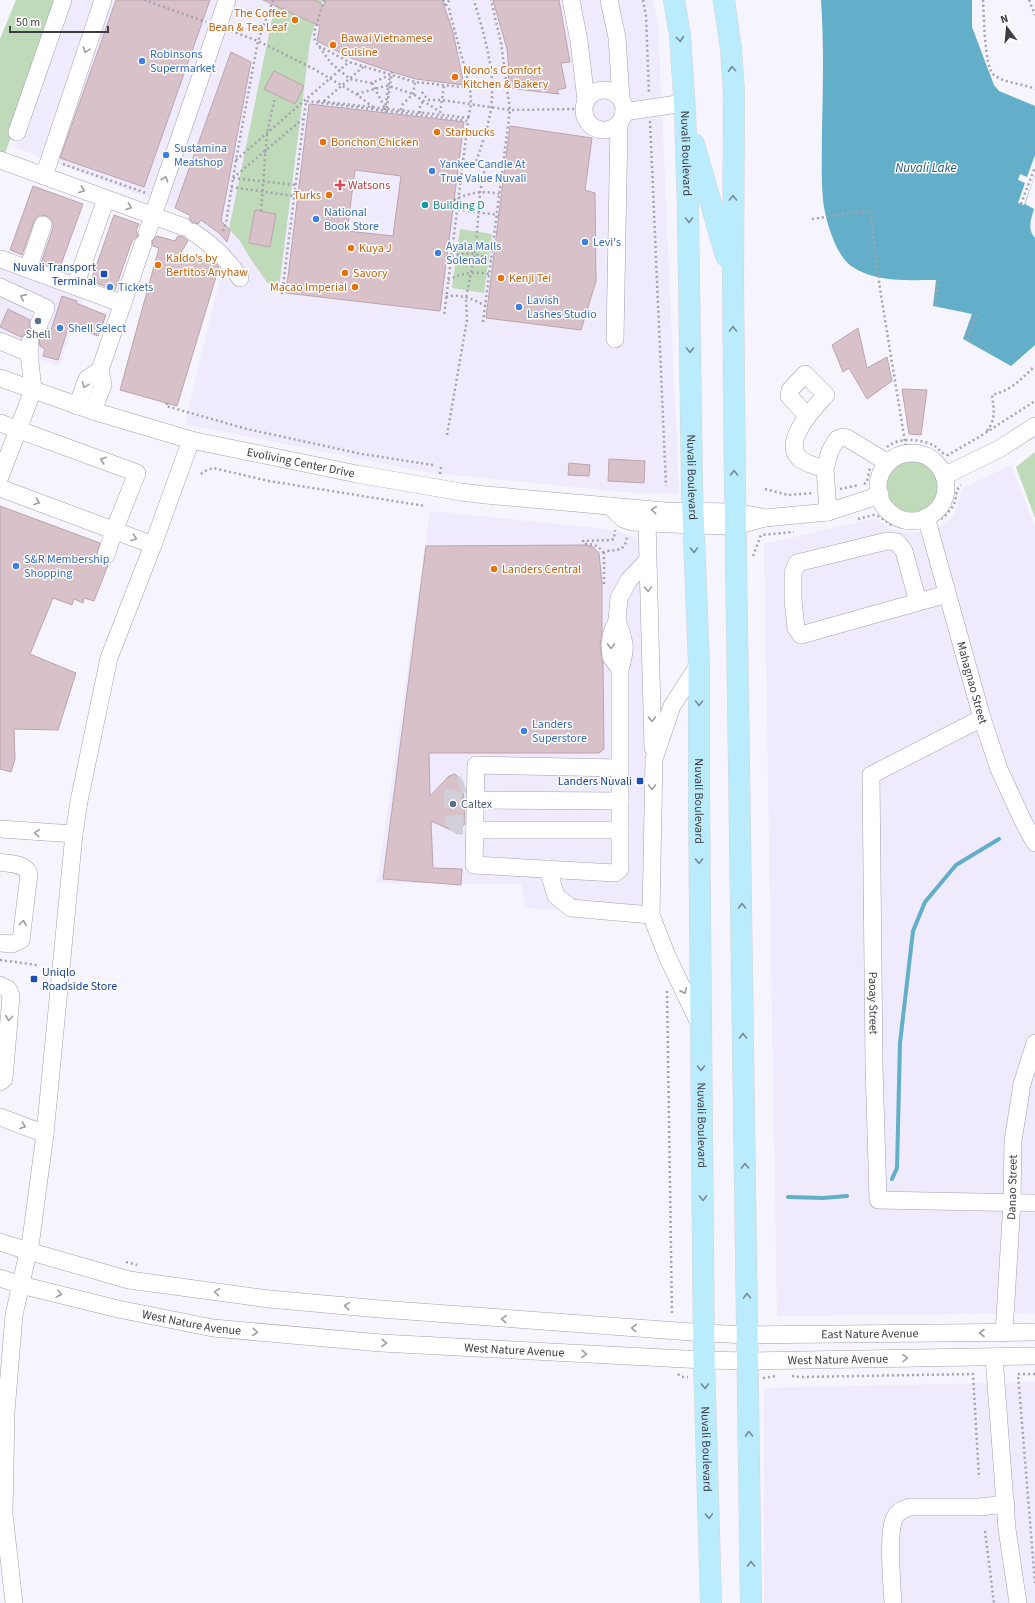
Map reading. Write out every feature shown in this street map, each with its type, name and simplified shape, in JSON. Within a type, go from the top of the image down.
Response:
[{"type":"main road","name":"Nuvali Boulevard","points":[[674,0],[680,35],[688,212],[693,518],[699,664],[704,1360],[712,1603]]},
{"type":"main road","points":[[724,0],[731,49],[734,94],[733,280],[751,1603]]},
{"type":"main road","points":[[684,107],[733,280]]},
{"type":"street","points":[[17,132],[63,0]]},
{"type":"street","points":[[44,176],[103,0]]},
{"type":"street","points":[[93,411],[103,384],[100,370],[227,0]]},
{"type":"street","points":[[571,0],[579,41],[586,121],[596,129],[608,130],[621,112],[649,108],[684,107]]},
{"type":"street","points":[[609,0],[617,37],[621,112],[616,339]]},
{"type":"street","points":[[585,105],[597,91],[610,91],[621,112]]},
{"type":"street","points":[[0,160],[188,230],[216,249],[227,260],[240,278]]},
{"type":"street","points":[[75,286],[106,199]]},
{"type":"street","points":[[28,269],[43,225]]},
{"type":"street","points":[[1,259],[123,304]]},
{"type":"street","points":[[1,291],[46,308],[39,324]]},
{"type":"street","points":[[0,341],[30,348],[33,390],[0,477]]},
{"type":"street","points":[[77,406],[87,379],[100,370]]},
{"type":"street","name":"Evoliving Center Drive","points":[[0,378],[77,406],[191,440],[357,474],[461,492],[665,511],[693,518]]},
{"type":"street","points":[[807,416],[796,437],[795,448],[799,458],[825,469]]},
{"type":"street","points":[[0,423],[136,471],[137,475],[114,531],[106,555]]},
{"type":"street","points":[[944,476],[999,449],[1035,426]]},
{"type":"street","points":[[828,512],[825,469],[830,451],[837,439],[843,437],[883,459],[900,455],[906,447],[915,453],[930,458],[941,468],[946,484],[943,501],[927,522],[902,519],[892,514],[884,506],[880,495],[880,478],[883,459]]},
{"type":"street","points":[[14,1603],[4,1514],[6,1418],[14,1315],[28,1251],[45,1134],[74,834],[79,801],[109,658],[153,545],[191,440]]},
{"type":"street","points":[[0,488],[153,545]]},
{"type":"street","name":"Evoliving Center Drive","points":[[610,506],[623,519],[632,522],[693,518],[765,518],[828,512],[880,495]]},
{"type":"street","points":[[647,522],[654,759],[652,915],[667,956],[702,1029]]},
{"type":"street","name":"Mahagnao Street","points":[[927,522],[982,718],[999,769],[1035,843]]},
{"type":"street","points":[[918,602],[904,551],[897,542],[887,541],[797,563],[793,573],[793,600],[796,628],[801,635],[918,602],[946,594]]},
{"type":"street","points":[[620,768],[476,765],[472,789],[471,828],[474,865],[615,873],[620,869],[620,768],[620,669],[611,657],[610,651],[612,632],[617,621],[619,598],[629,580],[647,561]]},
{"type":"street","points":[[654,759],[672,706],[699,664]]},
{"type":"street","name":"Paoay Street","points":[[982,718],[871,775],[874,1066],[878,1200],[1035,1203]]},
{"type":"street","points":[[472,789],[620,801]]},
{"type":"street","points":[[471,828],[620,830]]},
{"type":"street","points":[[0,829],[74,834]]},
{"type":"street","points":[[0,862],[24,866],[29,874],[21,940],[12,944],[0,943]]},
{"type":"street","points":[[548,869],[556,896],[571,908],[652,915]]},
{"type":"street","points":[[0,986],[8,989],[11,996],[4,1079],[0,1082]]},
{"type":"street","name":"Danao Street","points":[[1004,1333],[1012,1202],[1014,1134],[1022,1084],[1035,1044]]},
{"type":"street","points":[[0,1117],[45,1134]]},
{"type":"street","points":[[0,1242],[129,1280],[269,1299],[380,1310],[705,1333]]},
{"type":"street","name":"West Nature Avenue","points":[[0,1278],[21,1285],[118,1309],[213,1328],[381,1343],[748,1361],[1035,1356]]},
{"type":"street","name":"East Nature Avenue","points":[[705,1333],[748,1335],[1035,1332]]},
{"type":"street","points":[[994,1357],[1007,1528],[1018,1603]]},
{"type":"street","points":[[893,1603],[890,1531],[894,1517],[900,1511],[910,1507],[980,1507],[1006,1504]]},
{"type":"path","points":[[144,0],[208,22]]},
{"type":"path","points":[[223,231],[226,223],[231,187],[258,41],[273,0]]},
{"type":"path","points":[[319,0],[322,5]]},
{"type":"path","points":[[324,0],[314,33],[315,41],[331,63],[350,79],[372,83],[391,74]]},
{"type":"path","points":[[444,0],[449,9],[470,88],[471,104],[444,316]]},
{"type":"path","points":[[444,5],[450,0]]},
{"type":"path","points":[[447,435],[467,320],[466,298],[475,254],[480,192],[485,168],[475,165],[488,123],[491,107],[491,67],[487,44],[474,0]]},
{"type":"path","points":[[483,322],[510,110],[502,43],[491,0]]},
{"type":"path","points":[[642,0],[646,16],[666,486]]},
{"type":"path","points":[[983,0],[987,51],[991,72],[1004,80],[1035,89]]},
{"type":"path","points":[[1029,0],[1035,15]]},
{"type":"path","points":[[229,31],[258,41],[330,79],[356,94],[373,107]]},
{"type":"path","points":[[319,46],[349,62],[415,82],[470,88]]},
{"type":"path","points":[[236,160],[349,62]]},
{"type":"path","points":[[324,101],[364,67]]},
{"type":"path","points":[[385,111],[391,74]]},
{"type":"path","points":[[385,111],[391,74]]},
{"type":"path","points":[[402,110],[403,104],[413,94],[415,82]]},
{"type":"path","points":[[372,83],[385,111]]},
{"type":"path","points":[[356,94],[389,86],[413,94],[440,114]]},
{"type":"path","points":[[440,114],[444,86]]},
{"type":"path","points":[[422,92],[428,100]]},
{"type":"path","points":[[261,211],[268,133],[275,97]]},
{"type":"path","points":[[307,100],[385,111],[468,120]]},
{"type":"path","points":[[307,100],[373,107],[385,111],[391,109],[440,114],[468,120]]},
{"type":"path","points":[[282,294],[307,100]]},
{"type":"path","points":[[423,100],[442,100],[510,110],[585,105]]},
{"type":"path","points":[[420,113],[420,106],[423,100]]},
{"type":"path","points":[[391,109],[417,114]]},
{"type":"path","points":[[233,178],[304,118]]},
{"type":"path","points":[[56,161],[147,193],[150,186]]},
{"type":"path","points":[[1021,204],[1035,167]]},
{"type":"path","points":[[233,178],[295,185]]},
{"type":"path","points":[[231,187],[294,196]]},
{"type":"path","points":[[454,200],[480,192],[499,194]]},
{"type":"path","points":[[453,209],[499,215]]},
{"type":"path","points":[[812,219],[870,210],[880,289],[906,447]]},
{"type":"path","points":[[451,257],[459,254],[475,254],[491,260]]},
{"type":"path","points":[[448,280],[461,274],[471,272],[489,274]]},
{"type":"path","points":[[936,306],[939,277]]},
{"type":"path","points":[[446,297],[455,295],[485,306]]},
{"type":"path","points":[[967,340],[978,312]]},
{"type":"path","points":[[985,433],[994,419],[995,409],[992,395],[1011,389],[1035,366]]},
{"type":"path","points":[[865,484],[867,482],[870,466],[883,459],[889,445],[906,447],[919,441],[934,445],[944,454],[948,455],[1035,401]]},
{"type":"path","points":[[167,403],[166,406],[247,429],[362,454],[433,465]]},
{"type":"path","points":[[201,474],[212,468],[269,481],[425,506]]},
{"type":"path","points":[[927,522],[945,516],[954,504],[957,489],[966,483]]},
{"type":"path","points":[[852,521],[874,515],[896,527]]},
{"type":"path","points":[[604,584],[604,554],[600,548],[584,544],[583,541],[614,539],[615,528]]},
{"type":"path","points":[[604,554],[606,551],[619,550],[624,547],[627,542],[628,530]]},
{"type":"path","points":[[761,536],[799,531]]},
{"type":"path","points":[[0,960],[37,965]]},
{"type":"path","points":[[120,1261],[142,1266]]},
{"type":"path","points":[[665,1318],[679,1318]]},
{"type":"path","points":[[787,1375],[800,1377],[973,1374],[979,1478]]},
{"type":"path","points":[[1035,1374],[1018,1374],[1035,1583]]},
{"type":"path","points":[[985,1531],[994,1603]]},
{"type":"shaded area","name":"Ayala Malls Solenad","points":[[69,0],[653,0],[658,24],[679,494],[633,493],[426,472],[185,424],[223,265],[191,241],[200,221],[174,208],[14,147]]},
{"type":"shaded area","name":"Shell","points":[[0,268],[84,298],[59,366],[0,344]]},
{"type":"shaded area","points":[[1011,465],[1035,527],[1035,1313],[777,1316],[764,544],[876,518],[888,528],[904,532],[926,532],[937,528],[954,516],[963,488]]},
{"type":"shaded area","name":"Landers Superstore","points":[[430,511],[606,529],[651,541],[648,917],[525,908],[521,884],[377,883]]},
{"type":"shaded area","points":[[1035,1382],[1035,1603],[764,1603],[764,1388]]},
{"type":"green space","points":[[16,0],[63,0],[2,161],[0,160],[0,39]]},
{"type":"green space","points":[[276,0],[322,0],[310,41],[279,288],[271,286],[266,281],[240,241],[229,229]]},
{"type":"green space","points":[[460,229],[492,234],[484,293],[452,288]]},
{"type":"green space","points":[[1035,452],[1035,518],[1016,467]]},
{"type":"green space","points":[[912,460],[922,462],[930,468],[936,476],[938,486],[936,496],[930,504],[922,510],[912,512],[902,510],[894,504],[888,496],[886,486],[888,476],[894,468],[902,462]]},
{"type":"water","name":"Nuvali Lake","points":[[821,0],[972,0],[972,27],[994,85],[999,91],[1035,106],[1035,175],[1025,204],[1034,209],[1030,228],[1035,238],[1035,345],[1011,366],[963,339],[972,314],[933,306],[936,280],[881,278],[851,266],[840,253],[832,236],[826,217],[822,191],[823,49]]},
{"type":"pier","points":[[1035,155],[1035,175],[1024,205],[1018,203],[1025,183],[1018,180],[1020,174],[1027,177]]},
{"type":"building","name":"Robinsons Supermarket","points":[[116,0],[210,0],[144,187],[60,158]]},
{"type":"building","points":[[263,0],[314,0],[324,5],[326,0],[442,0],[453,32],[464,85],[416,79],[351,58],[317,41],[320,26]]},
{"type":"building","points":[[493,0],[559,0],[570,62],[561,63],[566,88],[557,90],[559,94],[508,88],[509,72],[507,49]]},
{"type":"building","points":[[231,52],[251,62],[221,221],[230,230],[227,242],[219,233],[201,220],[198,224],[192,222],[189,218],[191,216],[175,208]]},
{"type":"building","points":[[274,71],[304,86],[295,104],[264,89]]},
{"type":"building","name":"Building D","points":[[309,104],[464,122],[440,311],[286,293]],"holes":[[[355,170],[401,176],[393,236],[347,231]]]},
{"type":"building","points":[[510,126],[592,138],[585,190],[595,193],[596,281],[581,330],[486,318]]},
{"type":"building","points":[[33,186],[83,204],[59,270],[41,263],[53,228],[51,219],[47,216],[41,215],[34,221],[22,255],[10,250]]},
{"type":"building","points":[[255,210],[276,214],[270,247],[249,243]]},
{"type":"building","points":[[114,215],[139,224],[136,230],[138,236],[132,241],[115,290],[91,281]]},
{"type":"building","points":[[157,236],[175,241],[178,236],[184,237],[188,241],[180,254],[216,264],[219,267],[177,406],[120,390],[159,248],[153,246],[152,241]]},
{"type":"building","points":[[62,296],[77,301],[76,303],[106,315],[98,336],[69,325],[58,360],[43,356],[45,349],[40,346],[39,338],[35,334],[31,332],[26,333],[21,337],[0,327],[8,309],[30,320],[29,325],[31,330],[35,333],[40,334],[48,328],[51,330]]},
{"type":"building","points":[[858,328],[867,368],[887,357],[892,381],[867,399],[849,368],[843,372],[832,345]]},
{"type":"building","points":[[902,389],[927,390],[921,435],[909,434]]},
{"type":"building","points":[[609,459],[645,461],[644,483],[608,481]]},
{"type":"building","points":[[569,463],[590,465],[589,476],[568,475]]},
{"type":"building","points":[[0,506],[100,543],[96,557],[102,564],[108,565],[94,601],[84,598],[83,603],[74,599],[72,605],[53,598],[30,654],[76,673],[58,730],[14,729],[15,759],[11,772],[0,769]]},
{"type":"building","points":[[587,545],[593,547],[599,553],[602,584],[602,630],[600,646],[603,663],[604,749],[599,753],[429,753],[430,796],[449,776],[455,774],[463,782],[465,824],[457,830],[451,830],[431,821],[433,868],[462,869],[461,885],[383,879],[426,546]]},
{"type":"waterway","points":[[892,1179],[897,1168],[900,1043],[913,931],[925,902],[956,865],[999,839]]},
{"type":"waterway","points":[[788,1197],[823,1198],[847,1196]]},
{"type":"tunnel","points":[[463,826],[459,826],[454,821],[452,796],[454,788],[464,784]]},
{"type":"place","name":"The Coffee Bean & Tea Leaf","points":[[295,20]]},
{"type":"place","name":"Bawai Vietnamese Cuisine","points":[[333,45]]},
{"type":"place","name":"Robinsons Supermarket","points":[[142,61]]},
{"type":"place","name":"Nono's Comfort Kitchen & Bakery","points":[[455,77]]},
{"type":"place","name":"Starbucks","points":[[437,132]]},
{"type":"place","name":"Bonchon Chicken","points":[[323,142]]},
{"type":"place","name":"Sustamina Meatshop","points":[[166,155]]},
{"type":"place","name":"Yankee Candle At True Value Nuvali","points":[[432,171]]},
{"type":"place","name":"Watsons","points":[[340,185]]},
{"type":"place","name":"Turks","points":[[329,195]]},
{"type":"place","name":"Building D","points":[[425,205]]},
{"type":"place","name":"National Book Store","points":[[316,219]]},
{"type":"place","name":"Levi's","points":[[585,242]]},
{"type":"place","name":"Kuya J","points":[[351,248]]},
{"type":"place","name":"Ayala Malls Solenad","points":[[438,253]]},
{"type":"place","name":"Kaldo's by Bertitos Anyhaw","points":[[158,265]]},
{"type":"place","name":"Savory","points":[[345,273]]},
{"type":"place","name":"Nuvali Transport Terminal","points":[[104,274]]},
{"type":"place","name":"Kenji Tei","points":[[501,278]]},
{"type":"place","name":"Tickets","points":[[110,287]]},
{"type":"place","name":"Macao Imperial","points":[[355,287]]},
{"type":"place","name":"Lavish Lashes Studio","points":[[519,307]]},
{"type":"place","name":"Shell","points":[[38,321]]},
{"type":"place","name":"Shell Select","points":[[60,328]]},
{"type":"place","name":"S&R Membership Shopping","points":[[16,566]]},
{"type":"place","name":"Landers Central","points":[[494,569]]},
{"type":"place","name":"Landers Superstore","points":[[524,731]]},
{"type":"place","name":"Landers Nuvali","points":[[640,781]]},
{"type":"place","name":"Caltex","points":[[453,804]]},
{"type":"place","name":"Uniqlo Roadside Store","points":[[34,979]]}]
